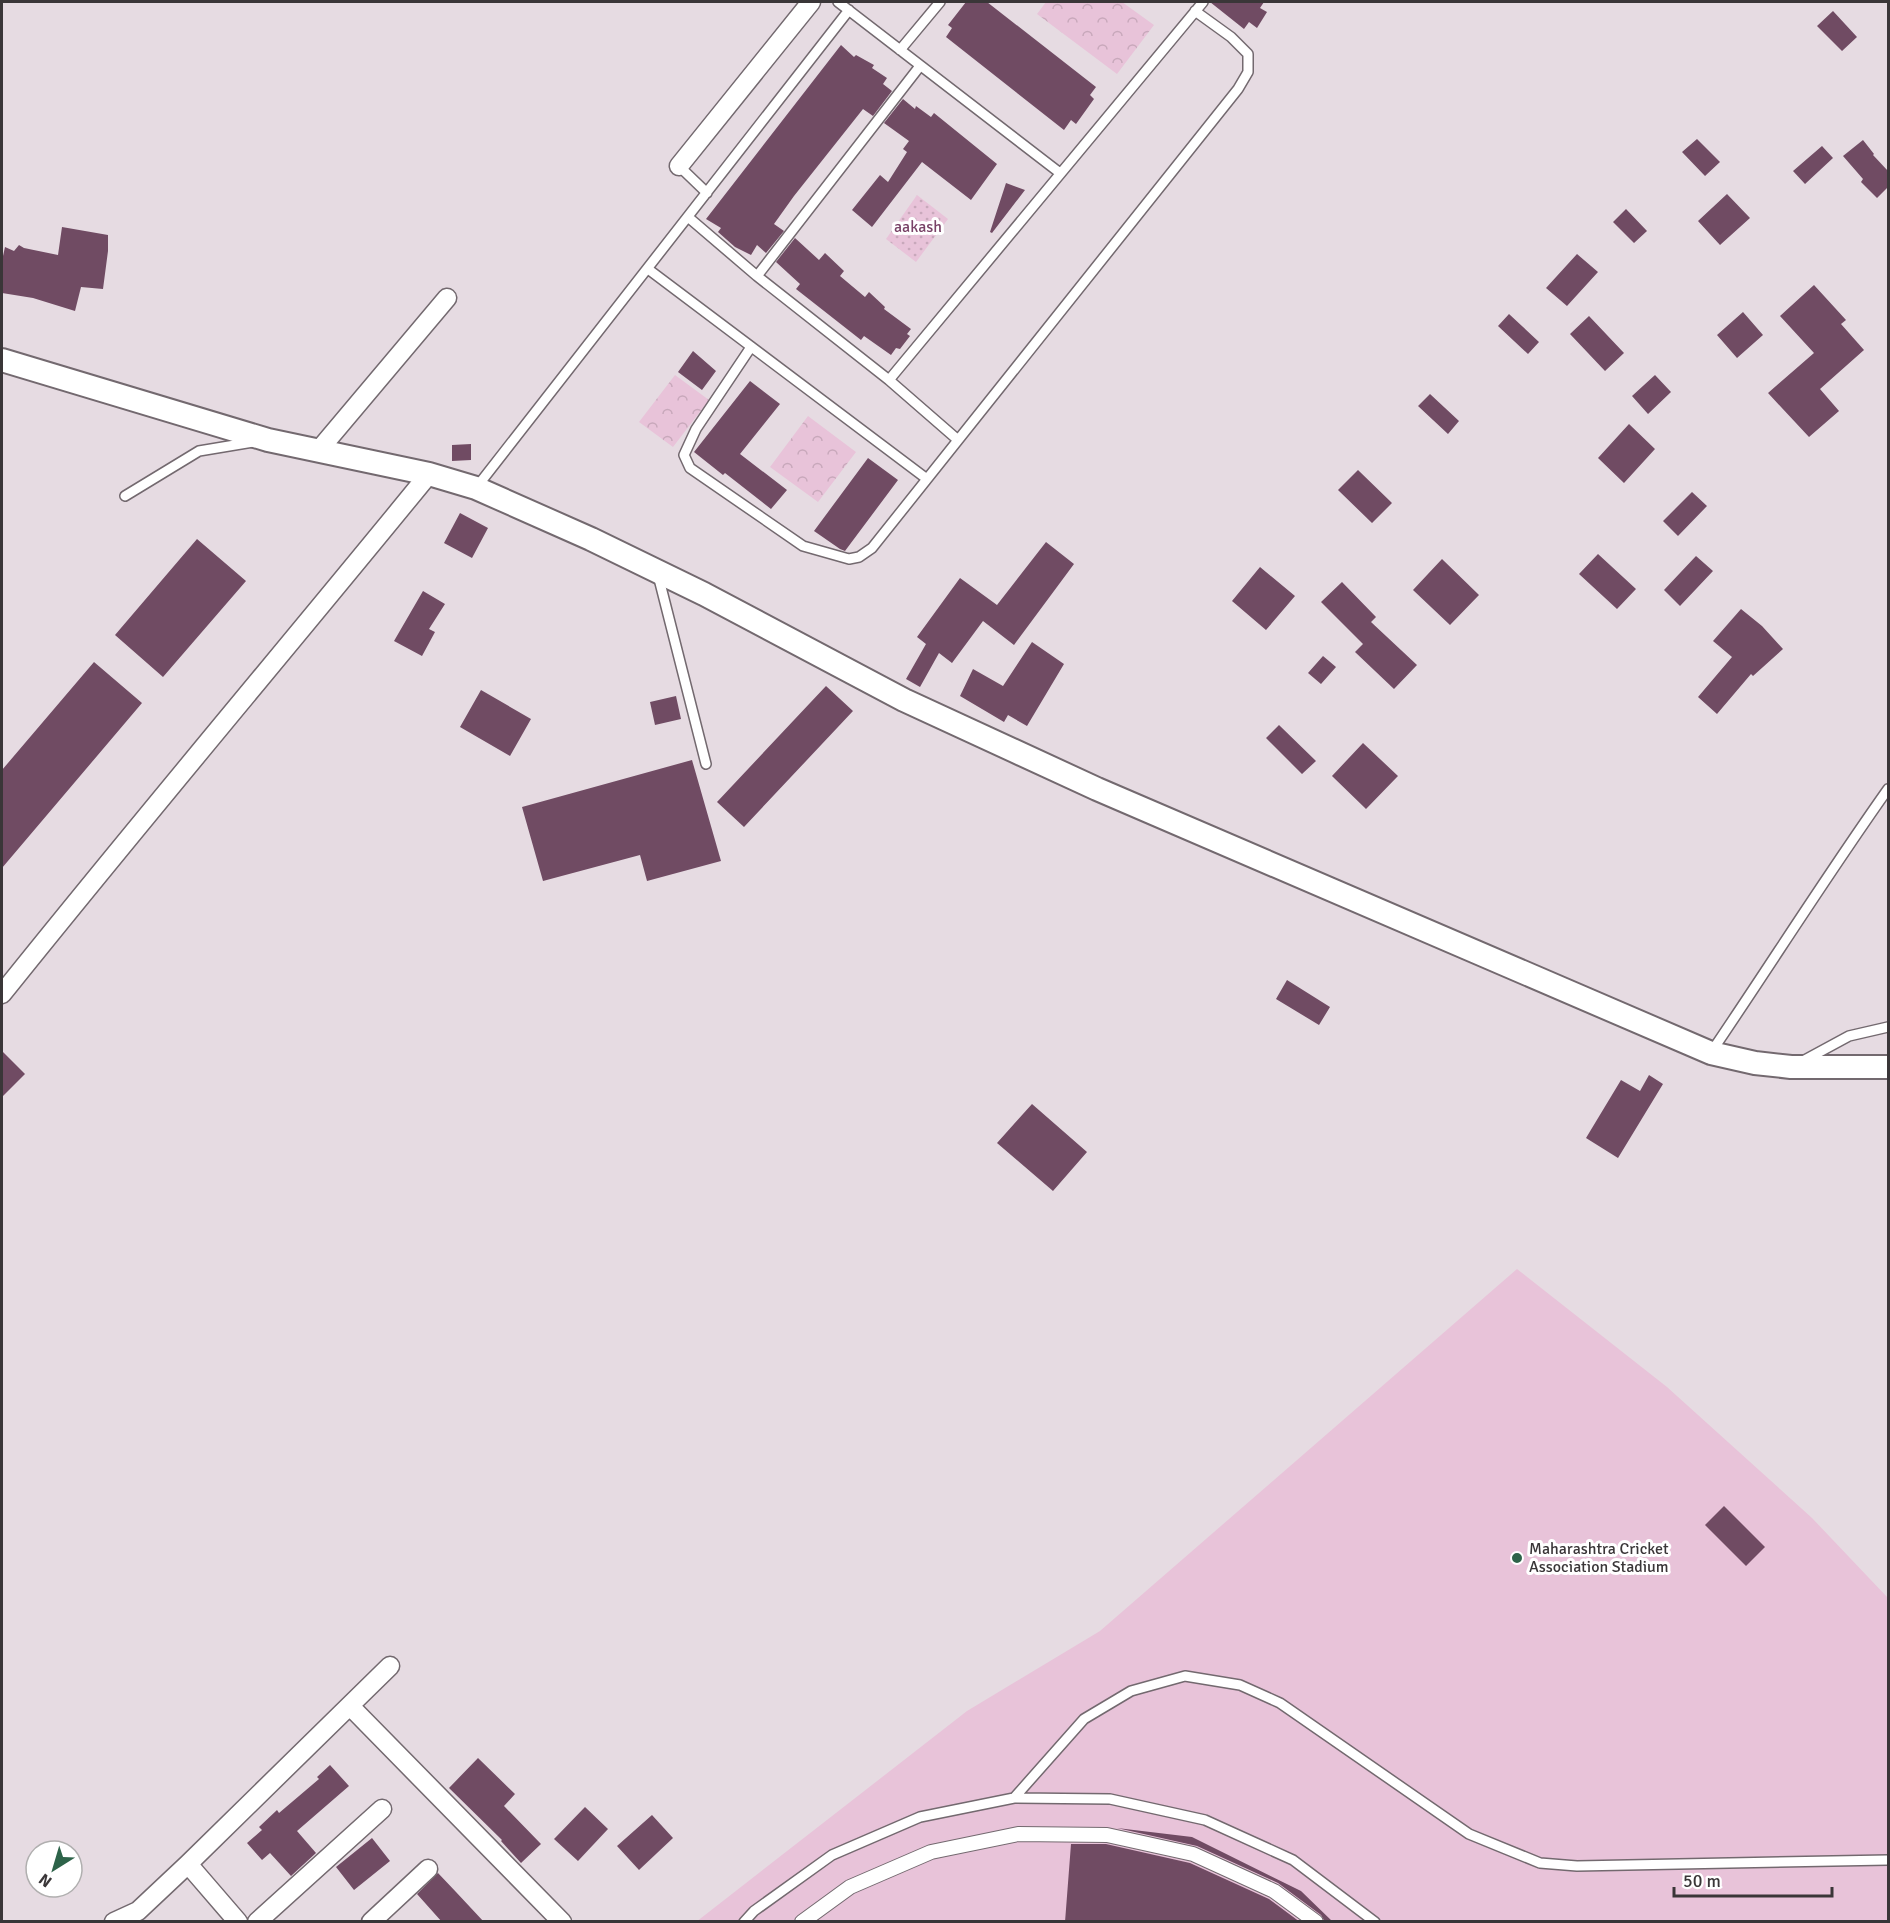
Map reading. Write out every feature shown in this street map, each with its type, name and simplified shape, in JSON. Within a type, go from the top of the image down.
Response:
[{"type":"street","points":[[679,166],[811,2]]},
{"type":"street","points":[[319,450],[447,298]]},
{"type":"street","points":[[2,360],[268,440],[429,474],[476,488],[657,571],[904,700],[1096,789],[1711,1053],[1755,1063],[1791,1067],[1888,1066]]},
{"type":"street","points":[[2,994],[108,861],[429,474]]},
{"type":"street","points":[[114,1922],[138,1911],[390,1666]]},
{"type":"street","points":[[350,1706],[562,1922]]},
{"type":"street","points":[[256,1922],[382,1809]]},
{"type":"street","points":[[802,1922],[850,1887],[931,1852],[1018,1834],[1107,1835],[1193,1854],[1274,1891],[1316,1922]]},
{"type":"street","points":[[188,1864],[238,1922]]},
{"type":"street","points":[[370,1922],[428,1869]]},
{"type":"lane","points":[[838,2],[1060,173]]},
{"type":"lane","points":[[900,50],[940,2]]},
{"type":"lane","points":[[889,380],[1203,2]]},
{"type":"lane","points":[[476,488],[849,10]]},
{"type":"lane","points":[[752,347],[696,429],[684,455],[690,468],[803,546],[849,559],[859,557],[872,548],[1238,89],[1248,72],[1248,54],[1231,37],[1195,11]]},
{"type":"lane","points":[[757,276],[920,66]]},
{"type":"lane","points":[[679,166],[707,193]]},
{"type":"lane","points":[[688,217],[757,276],[889,380],[958,440]]},
{"type":"lane","points":[[648,269],[927,478]]},
{"type":"lane","points":[[125,496],[199,451],[268,440]]},
{"type":"lane","points":[[657,571],[706,764]]},
{"type":"lane","points":[[1711,1053],[1835,864],[1888,789]]},
{"type":"lane","points":[[1791,1067],[1849,1036],[1888,1027]]},
{"type":"lane","points":[[1014,1798],[1084,1719],[1131,1691],[1185,1676],[1240,1685],[1280,1703],[1469,1834],[1540,1863],[1577,1866],[1888,1860]]},
{"type":"lane","points":[[744,1922],[754,1911],[832,1855],[920,1817],[1014,1798],[1110,1799],[1205,1820],[1293,1860],[1374,1922]]},
{"type":"green space","points":[[1046,2],[1122,2],[1154,25],[1117,74],[1037,14]]},
{"type":"green space","name":"aakash","points":[[917,195],[948,219],[916,262],[886,239]]},
{"type":"green space","points":[[675,375],[709,400],[673,447],[639,422]]},
{"type":"green space","points":[[808,416],[856,452],[818,502],[770,467]]},
{"type":"green space","name":"Maharashtra Cricket Association Stadium","points":[[1517,1269],[1667,1387],[1812,1518],[1888,1598],[1888,1921],[696,1922],[967,1711],[1100,1631]]},
{"type":"building","points":[[966,2],[987,2],[1096,87],[1090,95],[1094,99],[1076,124],[1071,120],[1064,130],[946,37],[952,28],[948,25]]},
{"type":"building","points":[[1210,2],[1264,2],[1260,8],[1267,12],[1257,28],[1249,22],[1244,29]]},
{"type":"building","points":[[1833,11],[1857,37],[1842,51],[1817,26]]},
{"type":"building","points":[[841,45],[854,57],[856,55],[874,65],[872,68],[887,78],[883,84],[892,91],[873,116],[863,109],[774,224],[784,231],[766,253],[757,245],[751,255],[735,247],[718,232],[721,228],[706,219]]},
{"type":"building","points":[[903,99],[915,109],[916,106],[931,117],[934,113],[997,164],[971,200],[922,162],[872,227],[852,210],[880,175],[888,182],[907,152],[903,149],[909,141],[884,123]]},
{"type":"building","points":[[1697,139],[1720,162],[1705,176],[1682,152]]},
{"type":"building","points":[[1863,140],[1888,171],[1888,187],[1877,198],[1861,182],[1863,179],[1843,156]]},
{"type":"building","points":[[1822,146],[1833,158],[1805,184],[1793,171]]},
{"type":"building","points":[[1006,183],[1025,190],[992,233],[990,232]]},
{"type":"building","points":[[1727,194],[1750,218],[1720,245],[1698,221]]},
{"type":"building","points":[[1626,209],[1647,231],[1634,243],[1613,222]]},
{"type":"building","points":[[62,227],[108,235],[103,289],[81,287],[75,311],[33,298],[2,293],[2,255],[5,247],[14,251],[19,245],[58,255]]},
{"type":"building","points":[[795,238],[819,260],[825,253],[844,271],[840,276],[865,297],[869,292],[885,307],[884,309],[911,329],[907,334],[910,336],[900,349],[896,348],[891,355],[864,336],[861,340],[796,289],[800,284],[776,262]]},
{"type":"building","points":[[1577,254],[1598,272],[1567,306],[1546,288]]},
{"type":"building","points":[[1814,285],[1846,320],[1841,324],[1864,350],[1820,389],[1839,411],[1809,437],[1768,393],[1814,353],[1780,316]]},
{"type":"building","points":[[1743,312],[1763,335],[1737,358],[1717,335]]},
{"type":"building","points":[[1509,314],[1539,342],[1528,354],[1498,326]]},
{"type":"building","points":[[1589,316],[1624,353],[1605,371],[1570,334]]},
{"type":"building","points":[[693,351],[716,371],[702,390],[678,372]]},
{"type":"building","points":[[1655,375],[1671,392],[1648,414],[1632,396]]},
{"type":"building","points":[[750,381],[780,404],[740,454],[787,490],[771,509],[694,452]]},
{"type":"building","points":[[1430,394],[1459,421],[1448,434],[1418,406]]},
{"type":"building","points":[[1629,424],[1655,449],[1624,483],[1598,458]]},
{"type":"building","points":[[471,444],[471,460],[452,461],[452,445]]},
{"type":"building","points":[[868,458],[898,480],[845,551],[814,531]]},
{"type":"building","points":[[1358,470],[1392,503],[1372,523],[1338,490]]},
{"type":"building","points":[[1692,492],[1707,506],[1678,536],[1663,521]]},
{"type":"building","points":[[460,513],[488,528],[472,558],[444,543]]},
{"type":"building","points":[[197,539],[246,581],[163,677],[115,635]]},
{"type":"building","points":[[1046,542],[1074,564],[1014,645],[983,621],[952,663],[939,653],[920,687],[906,679],[926,644],[917,637],[960,578],[997,605]]},
{"type":"building","points":[[1598,554],[1636,589],[1617,609],[1579,574]]},
{"type":"building","points":[[1696,556],[1713,571],[1680,606],[1664,590]]},
{"type":"building","points":[[1442,559],[1479,595],[1450,625],[1413,590]]},
{"type":"building","points":[[1260,567],[1295,596],[1266,630],[1232,601]]},
{"type":"building","points":[[1342,582],[1376,617],[1371,622],[1417,665],[1394,689],[1355,652],[1363,644],[1321,602]]},
{"type":"building","points":[[423,591],[445,604],[429,629],[435,632],[422,656],[394,641]]},
{"type":"building","points":[[1741,609],[1762,626],[1783,649],[1753,676],[1751,674],[1717,714],[1698,697],[1732,657],[1713,641]]},
{"type":"building","points":[[1032,642],[1064,664],[1027,726],[1008,715],[1004,722],[960,696],[973,669],[1003,686]]},
{"type":"building","points":[[1323,656],[1336,667],[1321,684],[1308,673]]},
{"type":"building","points":[[94,662],[142,703],[2,868],[2,770]]},
{"type":"building","points":[[826,686],[853,711],[744,827],[717,802]]},
{"type":"building","points":[[481,690],[531,719],[510,756],[460,727]]},
{"type":"building","points":[[676,696],[681,719],[655,725],[650,702]]},
{"type":"building","points":[[1279,725],[1316,761],[1302,774],[1266,738]]},
{"type":"building","points":[[1363,743],[1398,776],[1366,809],[1332,776]]},
{"type":"building","points":[[692,760],[721,861],[647,881],[640,855],[543,881],[522,807]]},
{"type":"building","points":[[1287,980],[1330,1007],[1319,1025],[1276,999]]},
{"type":"building","points":[[2,1051],[25,1074],[2,1097]]},
{"type":"building","points":[[1649,1075],[1663,1084],[1618,1158],[1586,1138],[1621,1080],[1640,1091]]},
{"type":"building","points":[[1032,1104],[1087,1152],[1053,1191],[997,1143]]},
{"type":"building","points":[[1724,1506],[1765,1547],[1746,1566],[1705,1525]]},
{"type":"building","points":[[478,1758],[515,1794],[504,1806],[541,1844],[521,1863],[502,1840],[449,1788]]},
{"type":"building","points":[[330,1765],[349,1786],[297,1831],[316,1853],[291,1876],[270,1853],[262,1860],[247,1843],[262,1830],[259,1827],[277,1810],[279,1813],[319,1779],[317,1777]]},
{"type":"building","points":[[585,1807],[608,1829],[578,1861],[554,1839]]},
{"type":"building","points":[[652,1815],[673,1838],[639,1870],[617,1846]]},
{"type":"building","points":[[1117,1828],[1192,1837],[1301,1891],[1333,1922],[1325,1922],[1321,1915],[1278,1883],[1197,1846]]},
{"type":"building","points":[[372,1838],[390,1861],[354,1890],[336,1867]]},
{"type":"building","points":[[1071,1844],[1106,1844],[1190,1863],[1269,1899],[1300,1922],[1065,1922]]},
{"type":"building","points":[[438,1873],[484,1922],[442,1922],[417,1894]]},
{"type":"place","name":"Maharashtra Cricket Association Stadium","points":[[1517,1558]]}]
